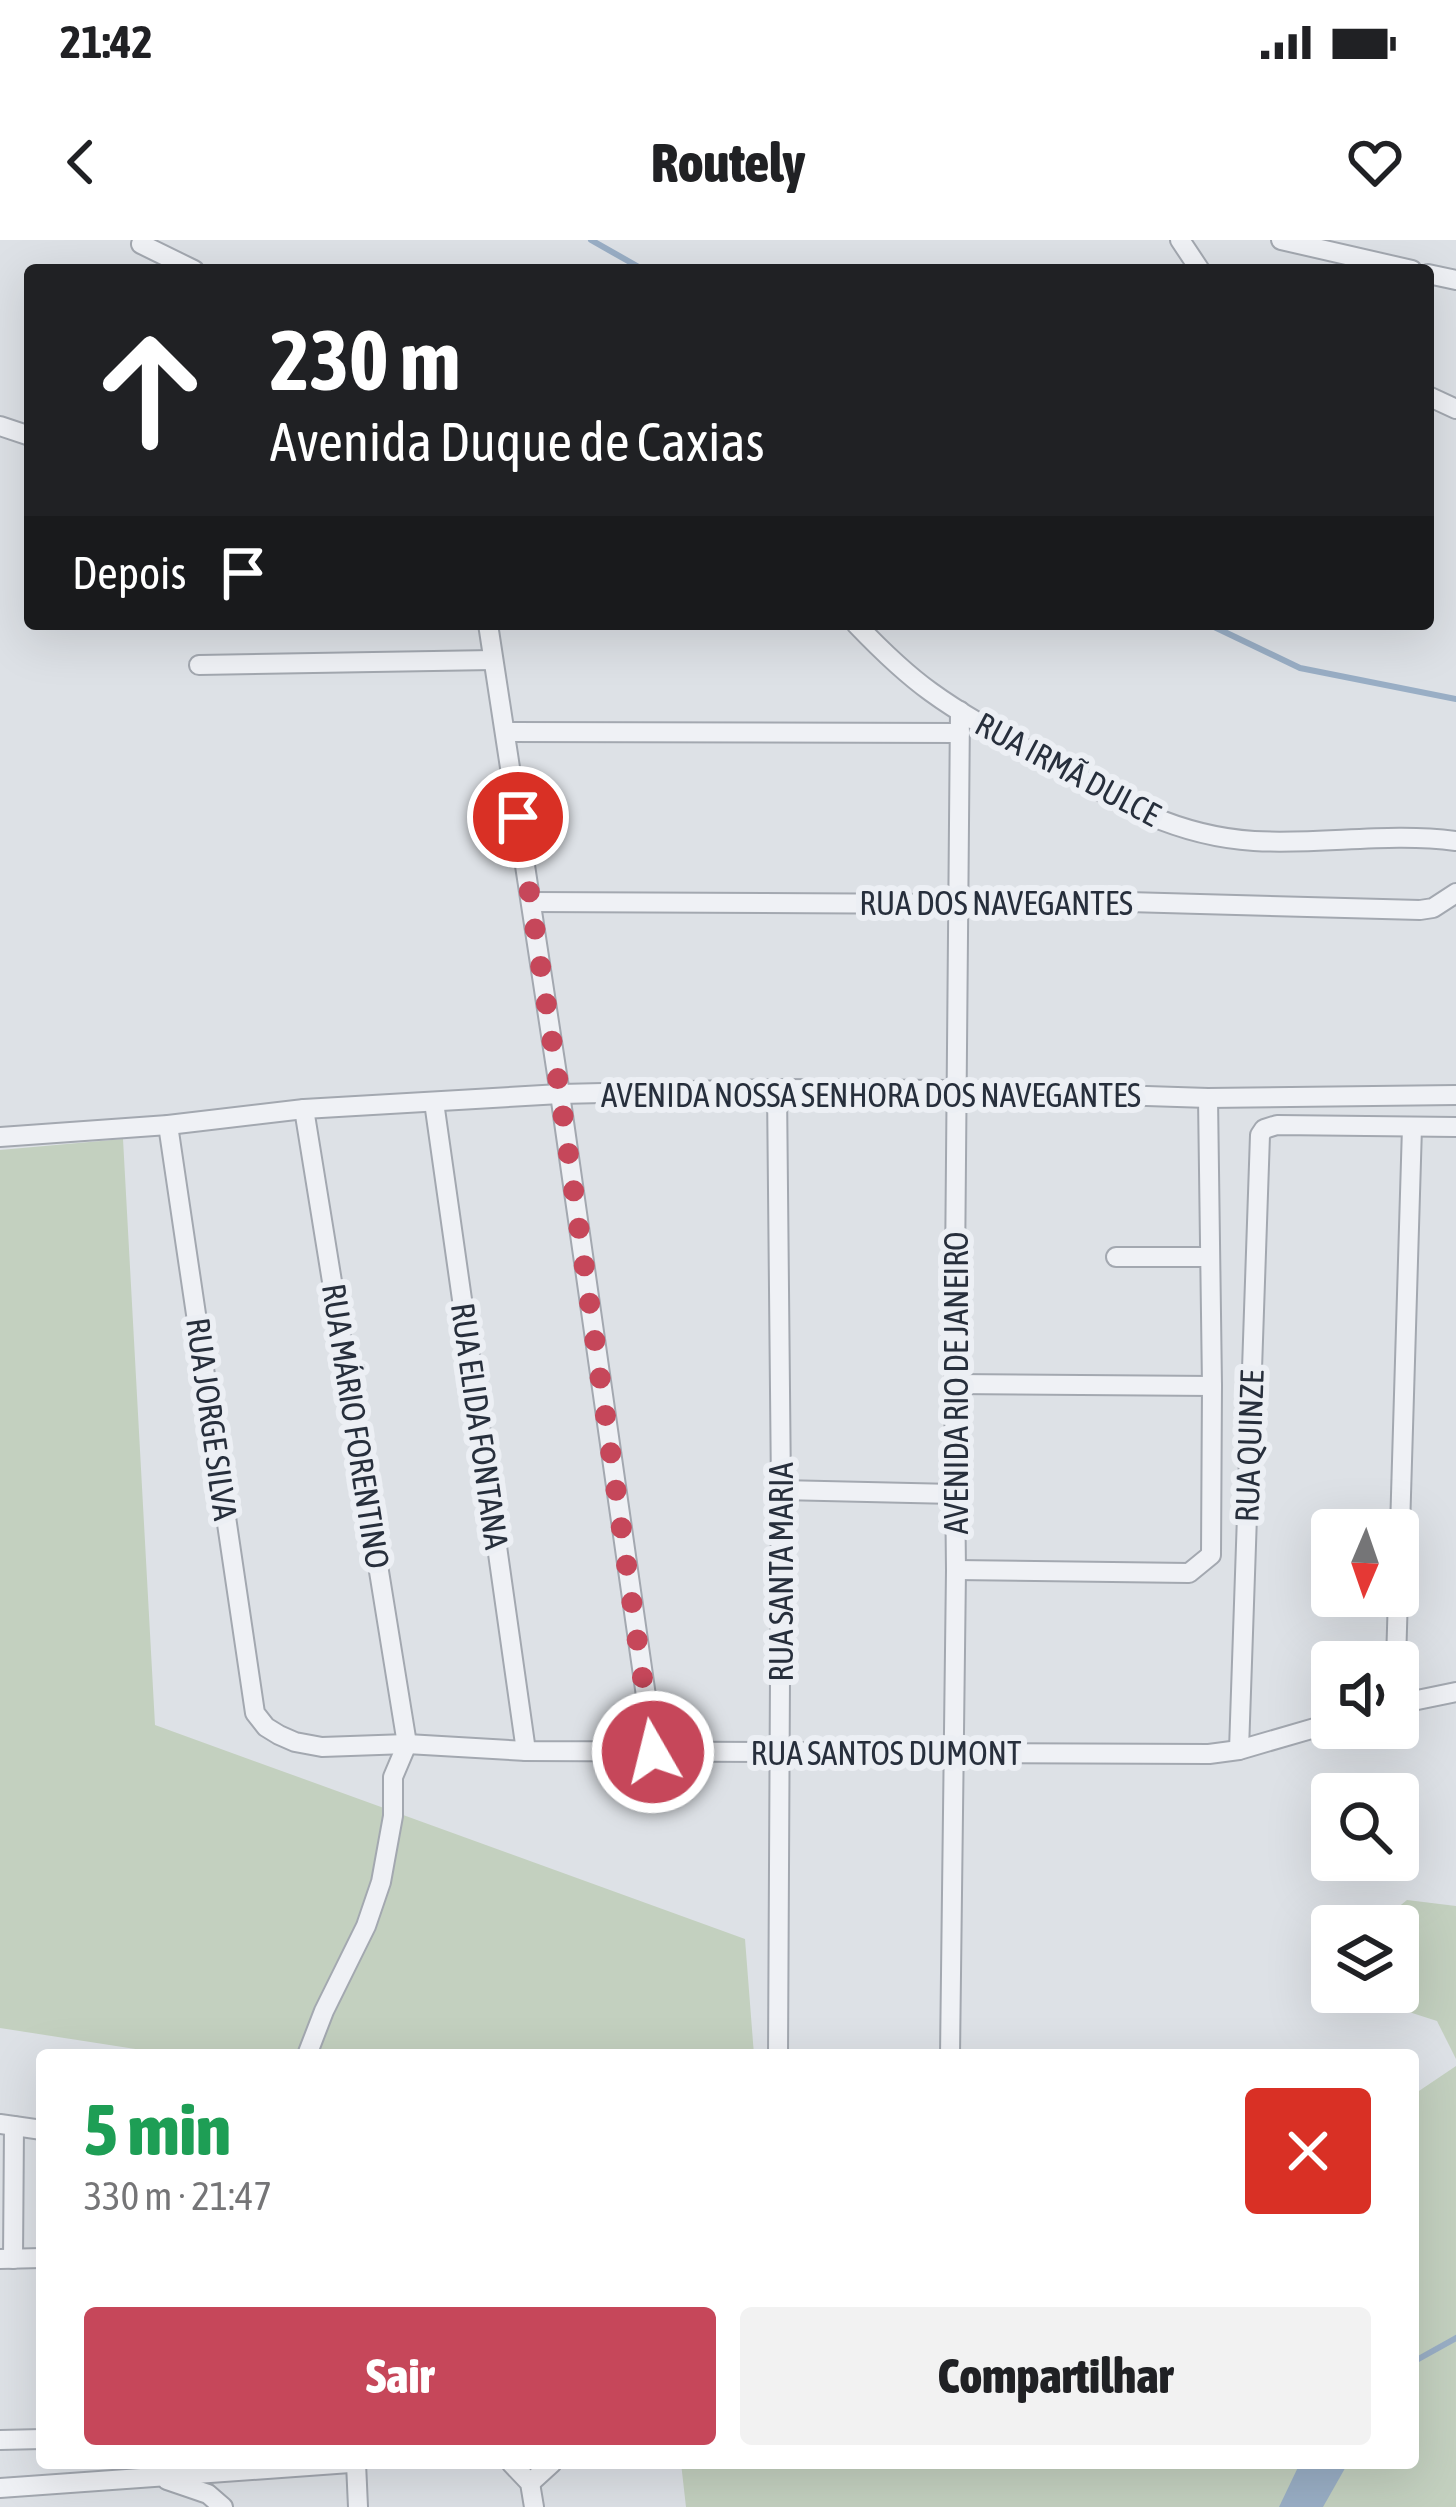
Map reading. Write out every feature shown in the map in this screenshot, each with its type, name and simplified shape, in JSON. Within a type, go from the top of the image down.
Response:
[{"type":"street","points":[[1281,240],[1386,264]]},
{"type":"street","points":[[142,244],[182,264]]},
{"type":"street","points":[[489,630],[653,1752]]},
{"type":"street","name":"RUA IRMÃ DULCE","points":[[862,630],[904,671],[959,712],[1148,817],[1251,841],[1456,841]]},
{"type":"street","points":[[199,665],[493,660]]},
{"type":"street","name":"AVENIDA RIO DE JANEIRO","points":[[950,2049],[959,712]]},
{"type":"street","points":[[505,732],[960,733]]},
{"type":"street","name":"RUA DOS NAVEGANTES","points":[[531,902],[1129,902],[1420,910],[1433,908],[1456,892]]},
{"type":"street","name":"AVENIDA NOSSA SENHORA DOS NAVEGANTES","points":[[0,1137],[304,1109],[560,1094],[777,1089],[1208,1098],[1456,1095]]},
{"type":"street","name":"RUA SANTA MARIA","points":[[777,1089],[778,2049]]},
{"type":"street","points":[[956,1570],[1189,1573],[1211,1555],[1208,1098]]},
{"type":"street","name":"RUA ELIDA FONTANA","points":[[434,1102],[526,1751]]},
{"type":"street","name":"RUA MÁRIO FORENTINO","points":[[304,1109],[406,1744]]},
{"type":"street","name":"RUA JORGE SILVA","points":[[168,1125],[255,1713]]},
{"type":"street","name":"RUA QUINZE","points":[[1239,1750],[1258,1142],[1264,1129],[1277,1125],[1412,1127]]},
{"type":"street","points":[[1397,1641],[1412,1127],[1456,1127]]},
{"type":"street","points":[[1116,1257],[1210,1256]]},
{"type":"street","points":[[954,1384],[1213,1386]]},
{"type":"street","points":[[781,1490],[954,1494]]},
{"type":"street","points":[[1419,1700],[1456,1692]]},
{"type":"street","name":"RUA SANTOS DUMONT","points":[[255,1713],[266,1727],[295,1742],[322,1747],[406,1744],[526,1751],[1209,1754],[1311,1729]]},
{"type":"street","points":[[310,2049],[366,1926],[380,1882],[393,1816],[393,1777],[406,1744]]},
{"type":"street","points":[[7,2125],[7,2259]]},
{"type":"street","points":[[0,2440],[36,2439]]},
{"type":"street","points":[[0,2488],[269,2469]]},
{"type":"street","points":[[354,2469],[358,2507]]},
{"type":"street","points":[[517,2469],[530,2483],[534,2507]]},
{"type":"street","points":[[530,2483],[545,2469]]},
{"type":"street","points":[[157,2477],[208,2494],[223,2507]]},
{"type":"green space","points":[[123,1139],[155,1725],[745,1939],[754,2049],[135,2049],[0,2028],[0,1150]]},
{"type":"green space","points":[[1407,1900],[1456,1906],[1456,2059],[1437,2021],[1412,2013],[1419,2013],[1419,1905],[1401,1905]]},
{"type":"green space","points":[[1456,2066],[1456,2507],[686,2507],[682,2469],[1419,2469],[1419,2091]]},
{"type":"water","points":[[1297,2469],[1345,2469],[1323,2507],[1279,2507]]},
{"type":"waterway","points":[[591,240],[633,264]]},
{"type":"waterway","points":[[1221,630],[1300,668],[1456,699]]},
{"type":"waterway","points":[[1419,2359],[1456,2338]]},
{"type":"route","points":[[518,817],[653,1752]]}]
